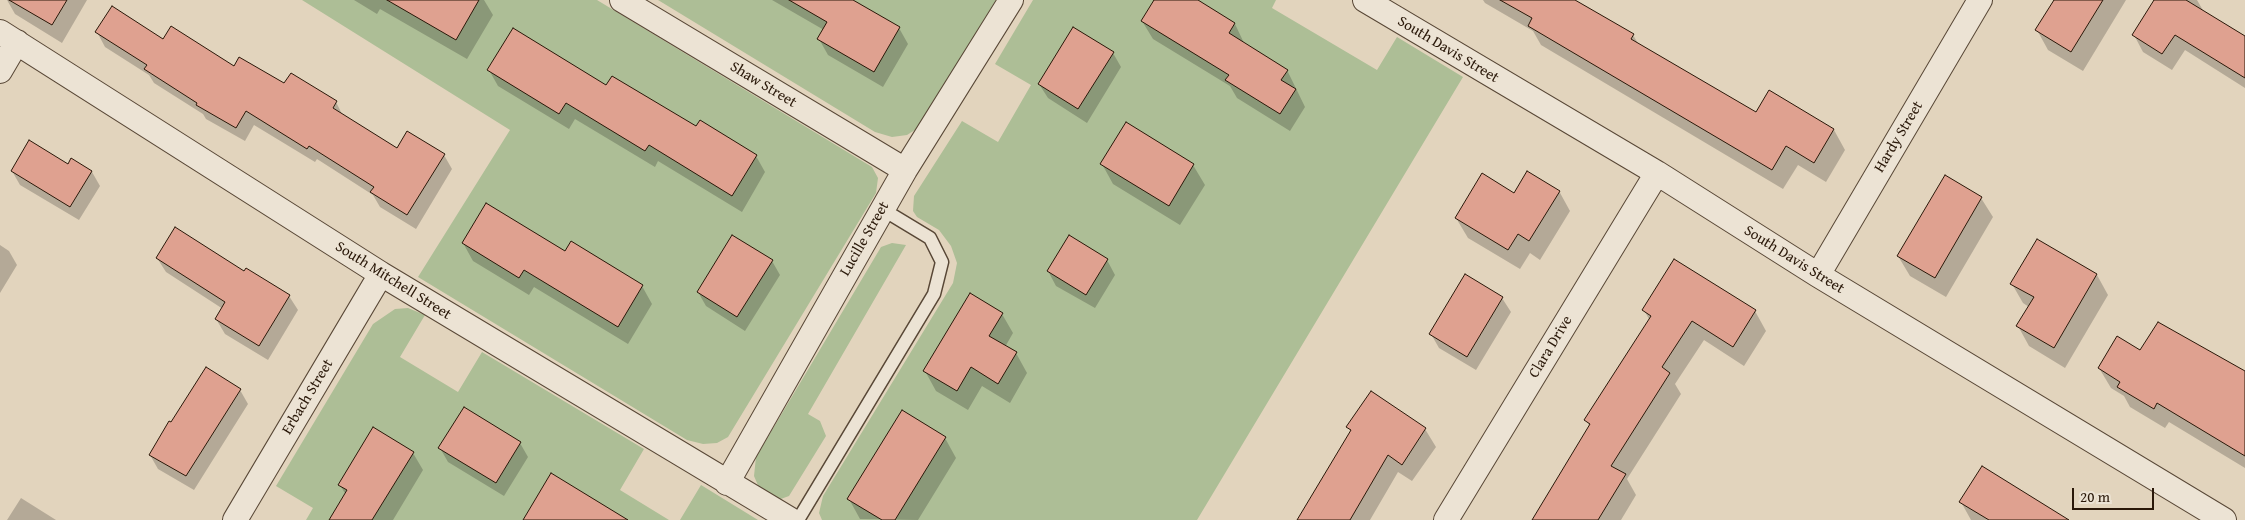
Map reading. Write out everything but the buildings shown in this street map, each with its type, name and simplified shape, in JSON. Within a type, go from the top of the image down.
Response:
[{"type":"street","name":"Shaw Street","points":[[622,0],[905,170]]},
{"type":"street","name":"Lucille Street","points":[[727,483],[882,209],[1011,0]]},
{"type":"street","name":"South Davis Street","points":[[1365,0],[1657,173],[1818,275],[2224,520]]},
{"type":"street","name":"Hardy Street","points":[[1818,275],[1980,0]]},
{"type":"street","points":[[0,71],[9,37]]},
{"type":"street","name":"South Mitchell Street","points":[[9,37],[381,274],[791,520]]},
{"type":"street","name":"Clara Drive","points":[[1446,520],[1657,173]]},
{"type":"street","name":"Erbach Street","points":[[235,520],[381,274]]},
{"type":"lane","points":[[798,520],[934,294],[942,262],[930,238],[882,209]]},
{"type":"green space","points":[[302,0],[597,0],[872,167],[878,178],[876,193],[728,437],[717,443],[703,444],[687,440],[418,277],[510,130]]},
{"type":"green space","points":[[658,0],[996,0],[918,128],[907,135],[892,137],[875,132]]},
{"type":"green space","points":[[1033,0],[1276,0],[1272,8],[1377,70],[1397,37],[1463,77],[1197,520],[822,520],[819,513],[823,496],[953,283],[957,263],[951,246],[939,230],[917,217],[913,211],[914,196],[962,121],[998,142],[1031,85],[995,64]]},
{"type":"green space","points":[[892,243],[906,245],[808,414],[820,421],[826,436],[789,496],[778,500],[760,490],[754,476],[756,457],[881,247]]},
{"type":"green space","points":[[408,308],[425,315],[400,357],[458,392],[482,352],[644,449],[620,490],[669,520],[306,520],[313,508],[276,486],[373,324],[395,309]]},
{"type":"green space","points":[[701,485],[758,520],[680,520]]}]
